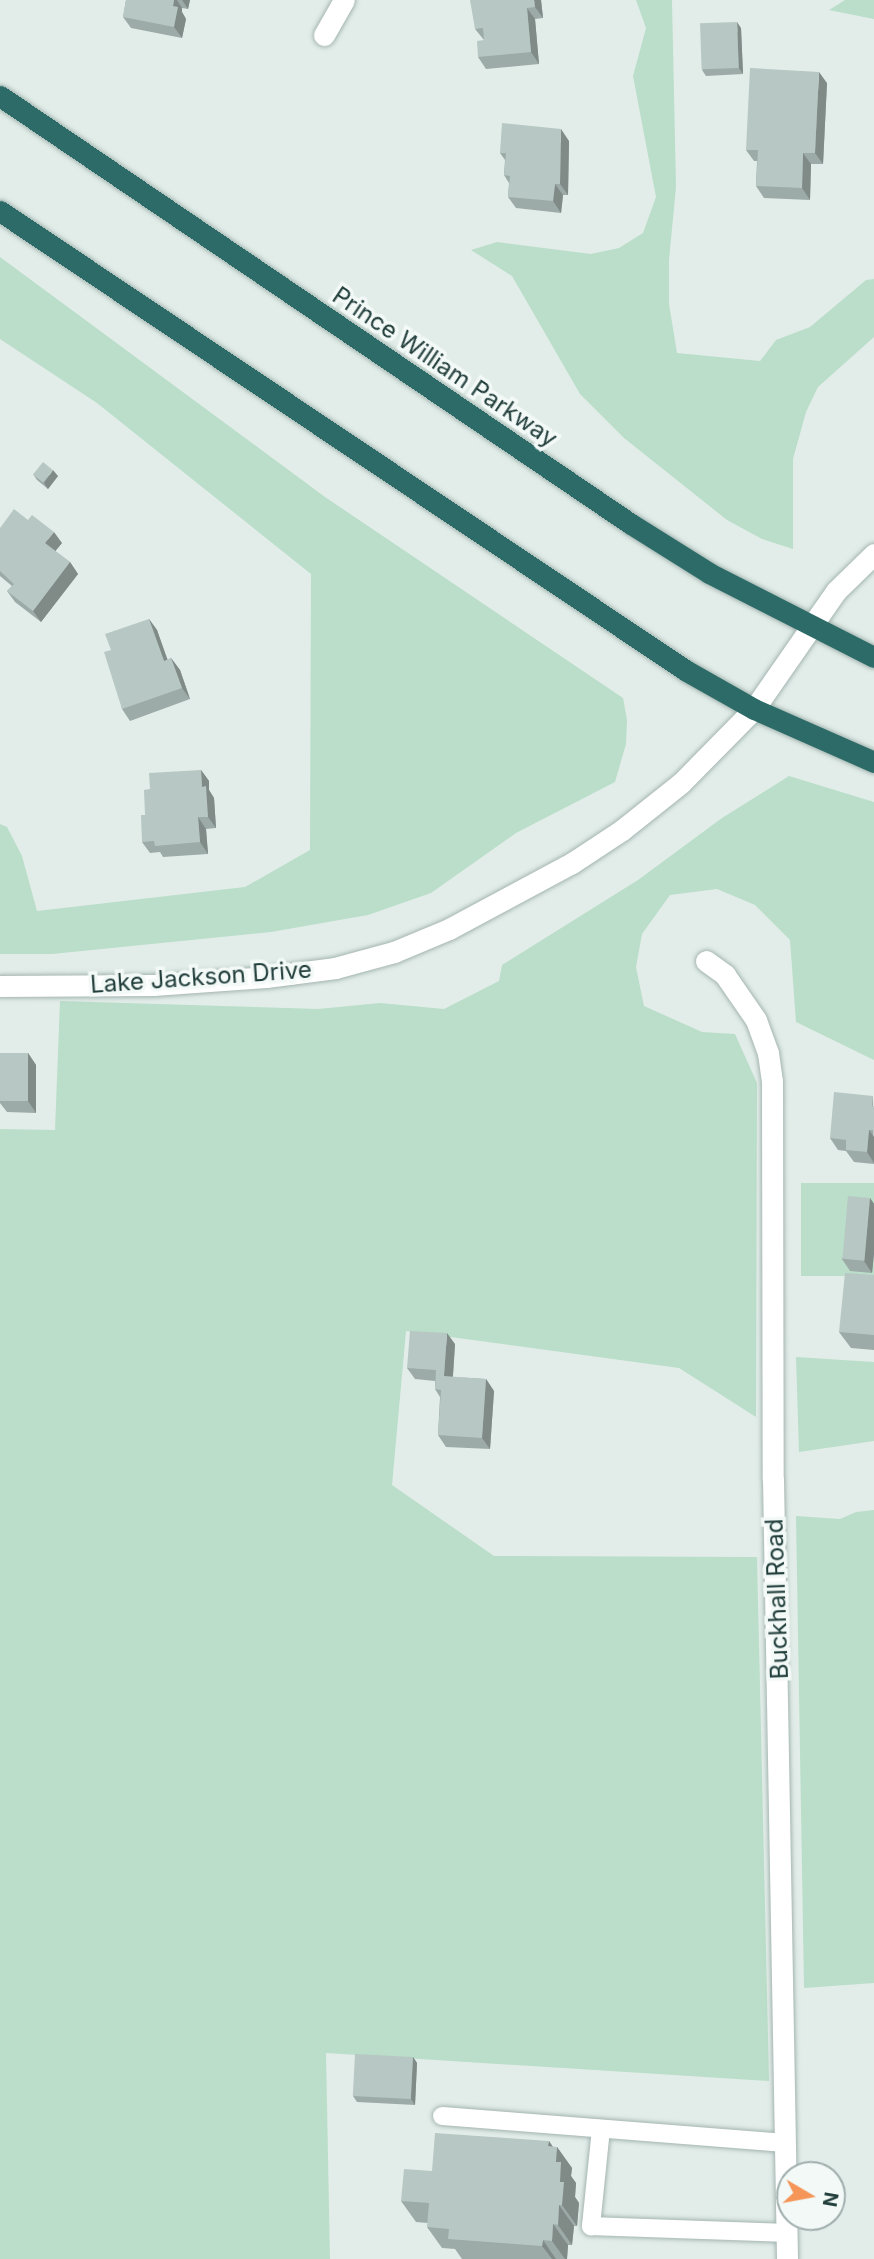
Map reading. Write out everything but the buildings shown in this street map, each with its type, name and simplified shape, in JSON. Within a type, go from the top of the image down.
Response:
[{"type":"highway","name":"Prince William Parkway","points":[[0,96],[631,524],[709,573],[811,628],[874,657]]},
{"type":"highway","points":[[0,211],[678,665],[754,709],[874,762]]},
{"type":"street","points":[[324,35],[344,0]]},
{"type":"street","name":"Lake Jackson Drive","points":[[0,986],[153,985],[266,977],[335,968],[394,952],[449,929],[572,863],[622,830],[681,783],[754,709],[836,591],[874,554]]},
{"type":"street","name":"Buckhall Road","points":[[706,961],[725,975],[756,1020],[768,1053],[772,1081],[773,1487],[788,2259]]},
{"type":"lane","points":[[442,2116],[786,2143]]},
{"type":"lane","points":[[601,2129],[591,2226],[787,2233]]},
{"type":"green space","points":[[636,0],[672,0],[676,187],[669,260],[669,304],[677,353],[760,361],[776,340],[810,327],[866,280],[874,279],[874,337],[818,387],[806,412],[793,459],[793,549],[762,539],[727,520],[624,438],[580,394],[512,276],[471,250],[497,242],[591,254],[619,248],[643,233],[656,197],[633,76],[646,28]]},
{"type":"green space","points":[[845,0],[874,0],[874,19],[829,10]]},
{"type":"green space","points":[[0,257],[325,497],[623,698],[627,720],[626,744],[615,782],[516,833],[431,893],[368,915],[271,932],[52,954],[0,954],[0,824],[7,827],[22,856],[37,911],[245,887],[310,850],[311,574],[97,403],[0,339]]},
{"type":"green space","points":[[789,776],[874,802],[874,1060],[796,1022],[790,940],[755,905],[717,889],[670,895],[642,934],[636,967],[644,1006],[702,1032],[735,1034],[757,1083],[756,1417],[679,1368],[406,1331],[392,1485],[494,1556],[757,1557],[769,2081],[326,2053],[330,2259],[0,2259],[0,1129],[55,1130],[60,1001],[318,1009],[380,1003],[444,1009],[499,981],[502,965],[638,880],[722,818]]},
{"type":"green space","points":[[801,1183],[874,1183],[874,1276],[801,1276]]},
{"type":"green space","points":[[796,1357],[874,1362],[874,1441],[799,1452]]},
{"type":"green space","points":[[874,1510],[874,1983],[804,1988],[796,1516],[840,1519],[856,1512]]}]
